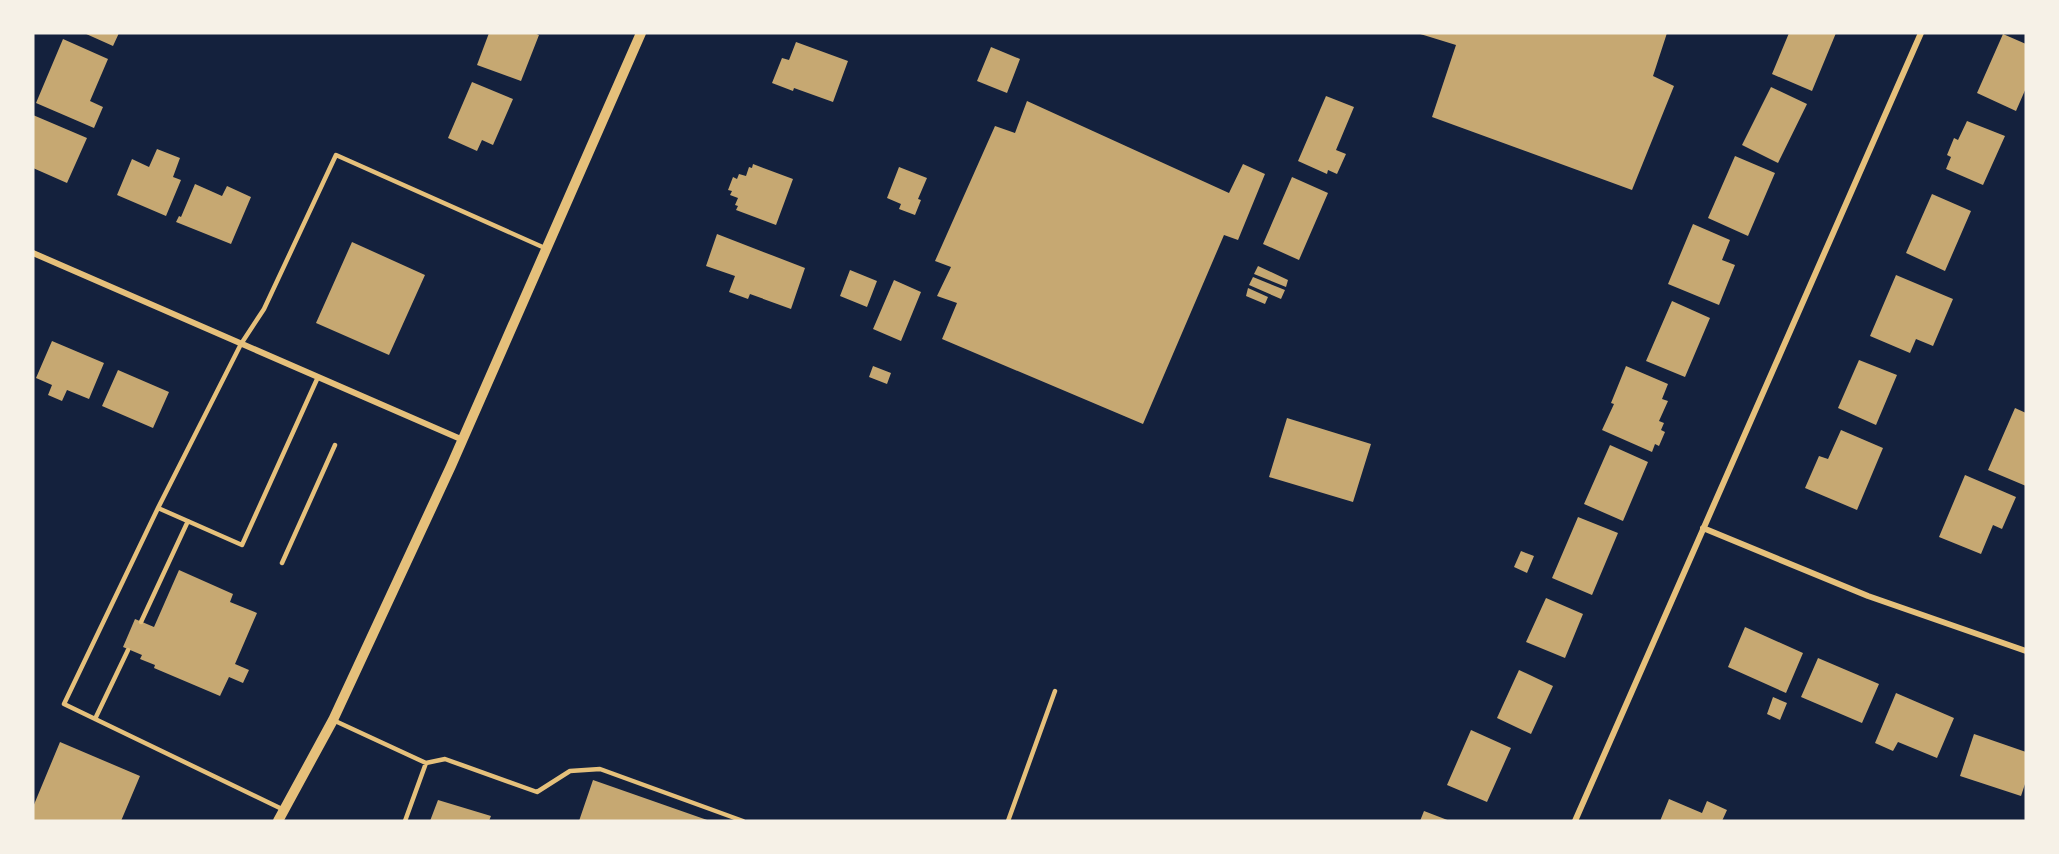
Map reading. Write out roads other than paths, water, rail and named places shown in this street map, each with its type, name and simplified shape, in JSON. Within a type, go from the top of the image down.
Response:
[{"type":"street","points":[[278,821],[333,720],[464,440],[641,33]]},
{"type":"street","points":[[1575,821],[1921,33]]},
{"type":"street","points":[[33,253],[464,440]]},
{"type":"street","points":[[1703,528],[1868,596],[2026,651]]},
{"type":"lane","points":[[284,810],[63,704],[241,344],[264,309],[336,155],[547,249]]},
{"type":"lane","points":[[158,508],[242,545],[318,377]]},
{"type":"lane","points":[[282,562],[335,445]]},
{"type":"lane","points":[[141,622],[188,521]]},
{"type":"lane","points":[[95,719],[129,650]]},
{"type":"lane","points":[[1008,821],[1055,691]]},
{"type":"lane","points":[[333,720],[426,763],[445,759],[537,792],[570,771],[600,769],[743,821]]},
{"type":"lane","points":[[405,821],[426,763]]}]
